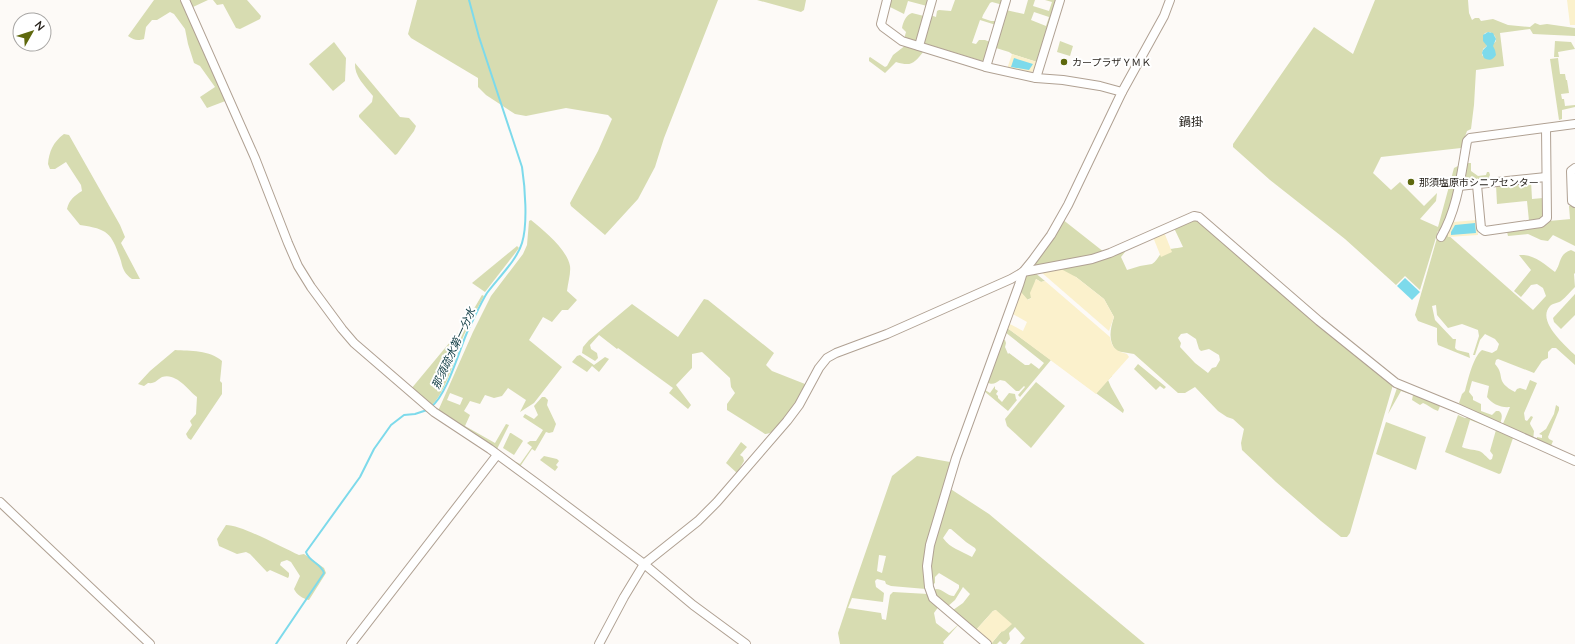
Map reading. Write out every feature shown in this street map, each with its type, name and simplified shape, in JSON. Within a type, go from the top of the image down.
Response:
[{"type":"street","points":[[185,0],[255,158],[298,266],[311,287],[354,343],[434,412],[497,455],[644,564],[746,644]]},
{"type":"street","points":[[887,0],[881,24],[902,41],[986,67],[1036,78],[1063,80],[1122,92]]},
{"type":"street","points":[[919,46],[932,0]]},
{"type":"street","points":[[986,67],[1006,0]]},
{"type":"street","points":[[1036,78],[1060,0]]},
{"type":"street","points":[[987,644],[933,598],[929,587],[927,566],[930,545],[956,458],[1023,272],[1051,235],[1068,205],[1122,92],[1164,16],[1170,0]]},
{"type":"street","points":[[1441,237],[1450,223],[1459,186],[1467,141],[1470,138],[1575,124]]},
{"type":"street","points":[[1477,185],[1481,228],[1485,231],[1541,223],[1547,218],[1546,128]]},
{"type":"street","points":[[1575,168],[1571,171],[1572,201],[1575,203]]},
{"type":"street","points":[[1459,186],[1546,177]]},
{"type":"street","points":[[599,644],[624,597],[644,564],[698,521],[717,502],[787,421],[799,405],[819,368],[827,358],[836,353],[887,334],[1011,279],[1023,272],[1092,259],[1110,253],[1194,216],[1199,217],[1319,321],[1396,383],[1457,408],[1575,461]]},
{"type":"street","points":[[350,644],[497,455]]},
{"type":"street","points":[[0,502],[150,644]]},
{"type":"green space","points":[[154,0],[208,0],[193,7],[192,10],[228,100],[207,108],[200,97],[215,87],[200,66],[194,63],[185,29],[174,14],[170,12],[157,20],[152,20],[146,27],[144,39],[136,40],[128,36]]},
{"type":"green space","points":[[213,0],[247,0],[261,16],[260,19],[240,29],[236,28],[223,4],[217,5]]},
{"type":"green space","points":[[417,0],[718,0],[664,138],[655,167],[638,199],[605,235],[571,206],[570,203],[598,151],[612,119],[608,115],[566,108],[526,116],[515,114],[486,95],[478,87],[478,78],[411,38],[408,34]]},
{"type":"green space","points":[[757,0],[806,0],[804,10],[801,12]]},
{"type":"green space","points":[[889,0],[930,0],[927,6],[908,1],[904,14],[888,6]]},
{"type":"green space","points":[[955,0],[1004,0],[1003,5],[992,2],[990,3],[982,18],[997,21],[996,25],[980,20],[972,43],[976,44],[979,40],[990,42],[985,60],[982,61],[923,43],[930,15],[936,17],[937,11],[939,10],[951,11]]},
{"type":"green space","points":[[1028,0],[1035,0],[1033,6],[1049,11],[1052,2],[1045,0],[1056,0],[1037,62],[996,48],[995,46],[1006,10],[1024,14]],"holes":[[[1034,12],[1049,17],[1046,26],[1031,20]]]},
{"type":"green space","points":[[1375,0],[1468,0],[1469,13],[1472,20],[1475,18],[1479,18],[1481,21],[1493,19],[1508,25],[1530,27],[1535,23],[1540,25],[1547,24],[1575,28],[1575,36],[1533,34],[1530,29],[1500,33],[1504,66],[1476,70],[1471,129],[1467,131],[1461,148],[1381,157],[1373,173],[1391,190],[1400,182],[1424,206],[1437,193],[1436,201],[1420,219],[1438,227],[1454,168],[1458,166],[1460,167],[1448,220],[1441,231],[1438,231],[1420,290],[1405,276],[1396,285],[1345,239],[1270,180],[1233,147],[1233,144],[1314,27],[1353,54]],"holes":[[[1490,32],[1495,36],[1496,41],[1482,56],[1483,49],[1487,46],[1483,36],[1485,33]]]},
{"type":"green space","points":[[912,13],[924,16],[918,42],[904,39],[906,32],[902,28],[903,23],[906,17]]},
{"type":"green space","points":[[1060,41],[1073,46],[1070,56],[1057,52]]},
{"type":"green space","points":[[1555,41],[1571,42],[1575,49],[1558,52],[1559,57],[1554,57]]},
{"type":"green space","points":[[334,42],[346,58],[345,81],[333,91],[309,64]]},
{"type":"green space","points":[[906,45],[924,51],[912,63],[906,64],[896,62],[885,73],[869,61],[870,57],[885,67],[893,55]]},
{"type":"green space","points":[[1558,58],[1560,74],[1565,74],[1569,93],[1561,94],[1562,99],[1564,99],[1565,106],[1575,105],[1575,107],[1562,110],[1562,119],[1559,120],[1550,59]]},
{"type":"green space","points":[[355,63],[400,117],[409,118],[416,126],[414,131],[395,155],[359,117],[359,115],[372,102],[373,96],[358,77]]},
{"type":"green space","points":[[64,134],[69,135],[120,225],[125,237],[121,243],[140,279],[132,279],[126,273],[112,239],[104,231],[80,225],[67,209],[72,198],[82,191],[81,185],[66,162],[55,169],[50,169],[48,164],[49,155],[52,148],[57,140]]},
{"type":"green space","points":[[1466,163],[1471,163],[1471,171],[1478,176],[1486,175],[1487,172],[1489,172],[1490,175],[1487,181],[1467,182],[1464,178]]},
{"type":"green space","points":[[1531,181],[1532,199],[1543,198],[1543,193],[1544,216],[1541,220],[1529,221],[1527,201],[1497,204],[1496,185]]},
{"type":"green space","points":[[1569,206],[1575,206],[1575,246],[1553,235],[1548,241],[1541,240],[1528,234],[1508,236],[1508,229],[1549,221],[1571,219]]},
{"type":"green space","points":[[1062,219],[1109,256],[1124,250],[1125,252],[1121,257],[1127,270],[1152,264],[1165,250],[1183,247],[1174,228],[1196,219],[1393,385],[1350,533],[1347,537],[1341,537],[1321,521],[1242,450],[1241,443],[1244,429],[1233,419],[1218,411],[1195,387],[1185,393],[1178,393],[1134,354],[1116,351],[1113,347],[1110,335],[1114,317],[1104,299],[1076,277],[1032,269],[1039,246]],"holes":[[[1187,333],[1196,339],[1201,351],[1209,349],[1219,355],[1220,360],[1216,367],[1212,368],[1208,373],[1195,363],[1180,347],[1181,343],[1178,338],[1181,334]]]},
{"type":"green space","points":[[531,220],[548,234],[564,253],[570,266],[567,291],[577,300],[568,310],[562,310],[552,322],[543,317],[529,340],[562,367],[534,403],[520,412],[526,400],[508,388],[502,396],[494,398],[485,395],[480,404],[470,401],[464,411],[470,415],[465,426],[495,443],[506,424],[509,425],[497,449],[438,411],[473,332],[491,296],[523,254],[527,245],[529,221]],"holes":[[[450,393],[463,398],[460,405],[447,400]]]},
{"type":"green space","points":[[1444,233],[1447,234],[1533,310],[1546,296],[1543,288],[1537,284],[1531,285],[1521,297],[1514,291],[1531,270],[1519,255],[1534,258],[1555,272],[1564,254],[1571,250],[1575,252],[1575,287],[1561,301],[1550,306],[1547,312],[1547,319],[1549,326],[1554,333],[1575,355],[1575,365],[1556,348],[1552,348],[1548,352],[1548,358],[1542,361],[1534,373],[1498,359],[1496,360],[1495,364],[1500,372],[1502,381],[1515,392],[1520,388],[1526,390],[1530,380],[1537,383],[1524,413],[1525,420],[1527,421],[1531,416],[1533,417],[1530,424],[1534,431],[1533,440],[1502,426],[1510,407],[1494,404],[1487,397],[1489,386],[1472,381],[1469,392],[1473,397],[1473,400],[1481,404],[1481,411],[1492,415],[1496,411],[1501,413],[1502,417],[1500,425],[1460,405],[1459,403],[1462,394],[1465,391],[1471,369],[1476,358],[1482,350],[1492,353],[1497,350],[1499,344],[1495,339],[1485,334],[1480,340],[1475,355],[1473,355],[1479,336],[1478,330],[1462,324],[1448,328],[1437,315],[1436,305],[1432,306],[1435,320],[1453,339],[1456,339],[1455,348],[1457,350],[1469,353],[1470,358],[1438,345],[1437,328],[1418,321],[1415,315],[1437,238]]},
{"type":"green space","points":[[517,246],[519,248],[485,292],[472,283]]},
{"type":"green space","points":[[1034,272],[1045,281],[1041,282],[1036,279],[1031,298],[1027,300],[1020,291],[1025,275]]},
{"type":"green space","points":[[1575,294],[1575,315],[1561,329],[1554,322],[1553,318]]},
{"type":"green space","points":[[482,295],[484,296],[464,335],[446,383],[431,406],[411,389],[465,324]]},
{"type":"green space","points":[[704,299],[708,300],[774,353],[766,365],[772,371],[805,384],[806,387],[788,415],[771,433],[765,434],[727,410],[727,404],[735,393],[731,387],[730,378],[702,352],[692,354],[692,368],[676,385],[691,405],[688,409],[669,393],[673,388],[599,335],[590,345],[591,349],[597,353],[598,358],[595,361],[582,353],[583,347],[589,340],[632,304],[678,337]]},
{"type":"green space","points":[[1006,327],[1051,360],[1020,397],[1018,395],[1025,387],[1024,386],[1019,391],[1016,391],[1005,381],[1000,380],[992,384],[986,382],[1002,339],[1005,340],[1005,347],[1008,354],[1009,353],[1025,365],[1029,365],[1031,363],[1039,369],[1044,363],[1005,332]]},
{"type":"green space","points":[[175,350],[206,353],[217,357],[222,361],[220,381],[222,383],[222,394],[191,440],[186,434],[192,425],[190,421],[196,414],[197,397],[181,382],[172,377],[162,377],[144,386],[138,384],[150,371]]},
{"type":"green space","points":[[580,355],[594,365],[605,357],[609,359],[599,372],[592,366],[587,372],[572,362],[577,356]]},
{"type":"green space","points":[[1138,364],[1166,387],[1164,389],[1160,386],[1156,390],[1134,369]]},
{"type":"green space","points":[[1072,366],[1112,376],[1108,380],[1124,410],[1123,413],[1070,374]]},
{"type":"green space","points":[[1036,382],[1065,406],[1031,448],[1007,426],[1005,419]]},
{"type":"green space","points":[[995,386],[995,389],[998,391],[996,394],[1002,402],[1009,393],[1015,394],[1017,400],[1008,411],[984,391],[985,390],[990,393]]},
{"type":"green space","points":[[1397,388],[1438,403],[1440,406],[1438,411],[1423,403],[1420,405],[1412,400],[1413,395],[1401,391],[1388,414]]},
{"type":"green space","points":[[542,397],[545,397],[548,400],[547,405],[556,424],[553,432],[546,432],[535,451],[532,449],[519,468],[515,464],[516,462],[520,464],[532,447],[527,443],[530,441],[536,441],[543,430],[523,417],[525,414],[534,419],[538,415],[534,406]]},
{"type":"green space","points":[[1556,405],[1559,407],[1559,410],[1548,437],[1553,441],[1550,448],[1536,442],[1537,437],[1542,438],[1542,435],[1539,434],[1546,429],[1554,414]]},
{"type":"green space","points":[[1458,415],[1465,418],[1469,417],[1512,436],[1513,438],[1501,473],[1499,474],[1445,452]],"holes":[[[1470,420],[1496,430],[1490,451],[1493,455],[1492,459],[1490,460],[1479,451],[1462,447]]]},
{"type":"green space","points":[[1386,422],[1426,437],[1416,470],[1376,454]]},
{"type":"green space","points":[[510,433],[523,441],[514,455],[503,448]]},
{"type":"green space","points":[[741,442],[747,447],[740,455],[743,457],[744,461],[737,473],[726,463]]},
{"type":"green space","points":[[544,456],[557,459],[559,461],[556,465],[558,467],[555,471],[540,460]]},
{"type":"green space","points":[[917,456],[950,462],[946,486],[989,514],[1145,644],[1020,644],[1025,638],[1015,627],[1009,633],[1010,639],[1006,644],[1003,644],[1000,641],[997,644],[991,644],[1001,632],[996,610],[993,611],[975,631],[953,610],[963,603],[970,594],[963,587],[955,600],[947,607],[938,599],[933,591],[938,589],[954,596],[959,588],[959,585],[939,573],[935,577],[935,583],[926,589],[891,586],[886,584],[885,581],[877,579],[875,581],[876,587],[884,593],[883,602],[852,598],[848,608],[881,613],[882,619],[886,620],[890,595],[893,592],[928,594],[939,606],[934,613],[936,623],[949,633],[960,623],[943,642],[944,644],[840,644],[838,633],[892,476]],"holes":[[[949,529],[975,548],[976,550],[972,557],[946,542],[943,538]],[[879,555],[886,556],[882,573],[877,571]]]},
{"type":"green space","points":[[226,525],[252,533],[299,555],[304,554],[324,568],[326,573],[309,600],[304,599],[296,593],[294,589],[300,576],[291,562],[287,560],[281,562],[280,565],[289,573],[288,578],[270,570],[267,572],[250,554],[246,552],[237,554],[219,546],[217,539]]},
{"type":"sand","points":[[1567,0],[1575,0],[1575,25],[1570,25]]},
{"type":"sand","points":[[1012,54],[1037,62],[1034,70],[1030,74],[1007,69]]},
{"type":"sand","points":[[1477,220],[1478,235],[1448,237],[1448,233],[1453,222]]},
{"type":"sand","points":[[1164,232],[1172,252],[1161,257],[1153,237]]},
{"type":"sand","points":[[1061,269],[1076,277],[1104,299],[1114,317],[1109,331],[1041,272]]},
{"type":"sand","points":[[1036,279],[1041,282],[1045,281],[1110,337],[1115,348],[1120,352],[1127,354],[1129,357],[1096,394],[1006,327],[1008,323],[1023,331],[1027,322],[1011,313],[1020,291],[1028,300],[1031,298],[1030,293]]},
{"type":"sand","points":[[996,610],[1012,624],[1001,632],[991,644],[975,631],[993,611]]},
{"type":"water","points":[[1488,32],[1493,33],[1496,39],[1493,46],[1496,55],[1494,58],[1489,60],[1484,58],[1482,53],[1487,46],[1483,41],[1483,35]]},
{"type":"water","points":[[1014,58],[1033,64],[1029,70],[1011,67]]},
{"type":"water","points":[[1475,223],[1476,233],[1451,235],[1455,225]]},
{"type":"water","points":[[1405,278],[1420,292],[1412,300],[1397,286]]},
{"type":"waterway","name":"那須疏水第一分水","points":[[431,407],[437,401],[448,382],[469,328],[484,297],[512,262],[520,249],[525,226],[525,195],[522,167],[479,37],[469,0]]},
{"type":"waterway","name":"那須疏水第一分水","points":[[276,644],[324,573],[306,552],[360,477],[374,449],[391,425],[404,415],[415,414],[427,410]]},
{"type":"place","name":"カープラザＹＭＫ","points":[[1064,62]]},
{"type":"place","name":"那須塩原市シニアセンター","points":[[1411,182]]},
{"type":"district","name":"鍋掛","points":[[1191,121]]}]
